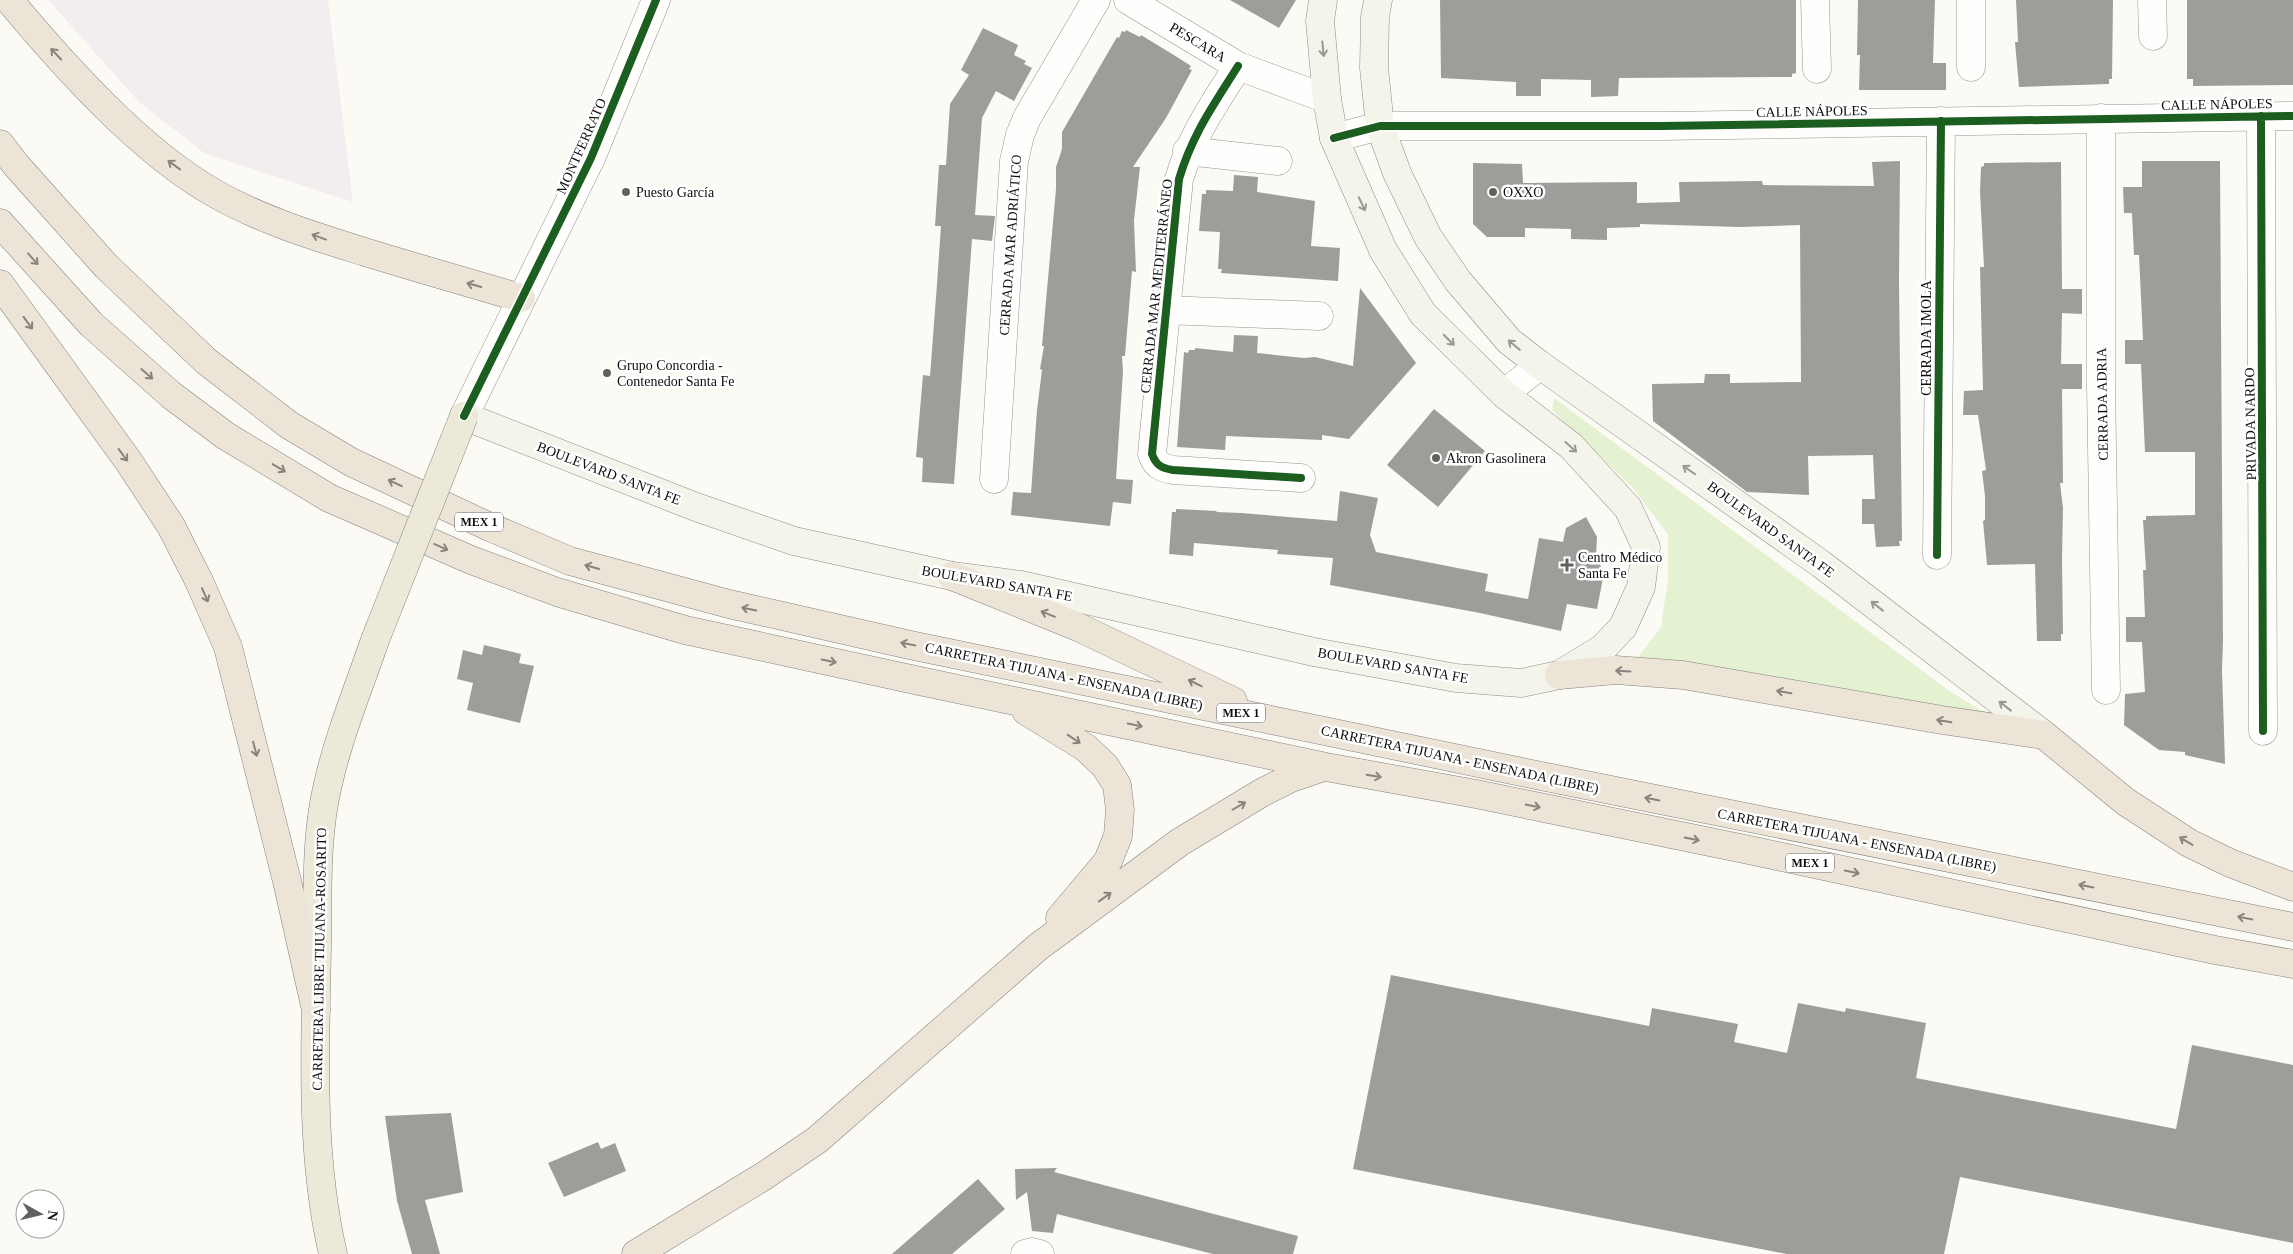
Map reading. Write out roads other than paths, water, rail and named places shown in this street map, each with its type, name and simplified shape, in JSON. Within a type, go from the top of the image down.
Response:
[{"type":"highway","points":[[9,0],[36,32],[113,113],[169,162],[214,193],[249,211],[330,241],[521,298]]},
{"type":"highway","name":"CARRETERA TIJUANA - ENSENADA (LIBRE)","points":[[0,144],[16,165],[106,266],[214,367],[289,425],[351,462],[492,528],[570,561],[729,604],[910,645],[1546,778],[2293,927]]},
{"type":"highway","name":"MEX 1","points":[[0,222],[92,324],[171,395],[226,436],[328,498],[471,560],[557,592],[685,630],[1326,767],[1476,794],[2215,950],[2293,964]]},
{"type":"highway","points":[[0,284],[128,462],[171,526],[199,581],[224,639],[261,774],[316,1010]]},
{"type":"highway","points":[[952,576],[1078,627],[1270,719]]},
{"type":"highway","points":[[1560,675],[1616,670],[1683,675],[2044,736],[2126,802],[2189,843],[2230,862],[2293,887]]},
{"type":"highway","points":[[1002,697],[1058,729],[1086,748],[1105,766],[1117,785],[1120,810],[1118,836],[1108,861],[1038,947]]},
{"type":"highway","points":[[636,1254],[764,1176],[817,1140],[1038,947],[1180,842],[1211,822],[1290,778],[1326,767]]},
{"type":"main road","name":"BOULEVARD SANTA FE","points":[[464,416],[696,507],[794,541],[952,576],[1021,585],[1314,652],[1456,678],[1521,682],[1560,675],[1603,648],[1623,627],[1642,587],[1646,547],[1628,508],[1571,446],[1504,394],[1423,314],[1383,250],[1334,138],[1327,99],[1320,21],[1323,0]]},
{"type":"main road","name":"BOULEVARD SANTA FE","points":[[1378,0],[1375,17],[1374,68],[1380,126],[1398,173],[1424,229],[1450,270],[1509,341],[1821,564],[2044,736]]},
{"type":"main road","name":"CARRETERA LIBRE TIJUANA-ROSARITO","points":[[333,1254],[325,1217],[317,1132],[318,864],[322,820],[328,784],[375,640],[464,416]]},
{"type":"street","name":"MONTFERRATO","points":[[464,416],[591,158],[656,0]]},
{"type":"street","name":"CERRADA MAR ADRIÁTICO","points":[[994,479],[1014,161],[1020,135],[1027,118],[1096,0]]},
{"type":"street","name":"PESCARA","points":[[1128,0],[1238,66],[1327,99]]},
{"type":"street","points":[[1815,0],[1816,69]]},
{"type":"street","points":[[1971,0],[1971,67]]},
{"type":"street","points":[[2152,0],[2153,36]]},
{"type":"street","name":"CERRADA MAR MEDITERRÁNEO","points":[[1238,66],[1197,129],[1187,151],[1179,179],[1152,454],[1155,463],[1163,468],[1173,470],[1302,478]]},
{"type":"street","name":"PRIVADA NARDO","points":[[2261,116],[2263,731]]},
{"type":"street","name":"CALLE NÁPOLES","points":[[1334,138],[1380,126],[1662,126],[2293,116]]},
{"type":"street","name":"CERRADA ADRIA","points":[[2101,118],[2101,385],[2106,690]]},
{"type":"street","name":"CERRADA IMOLA","points":[[1937,555],[1941,121]]},
{"type":"street","points":[[1187,151],[1278,161]]},
{"type":"street","points":[[1165,310],[1319,316]]},
{"type":"street","points":[[1504,394],[1540,365]]},
{"type":"street","points":[[1025,1254],[1032,1252],[1040,1254]]},
{"type":"place","name":"Puesto García","points":[[626,192]]},
{"type":"place","name":"OXXO","points":[[1493,192]]},
{"type":"place","name":"Grupo Concordia - Contenedor Santa Fe","points":[[607,373]]},
{"type":"place","name":"Akron Gasolinera","points":[[1436,458]]},
{"type":"place","name":"Centro Médico Santa Fe","points":[[1567,565]]}]
